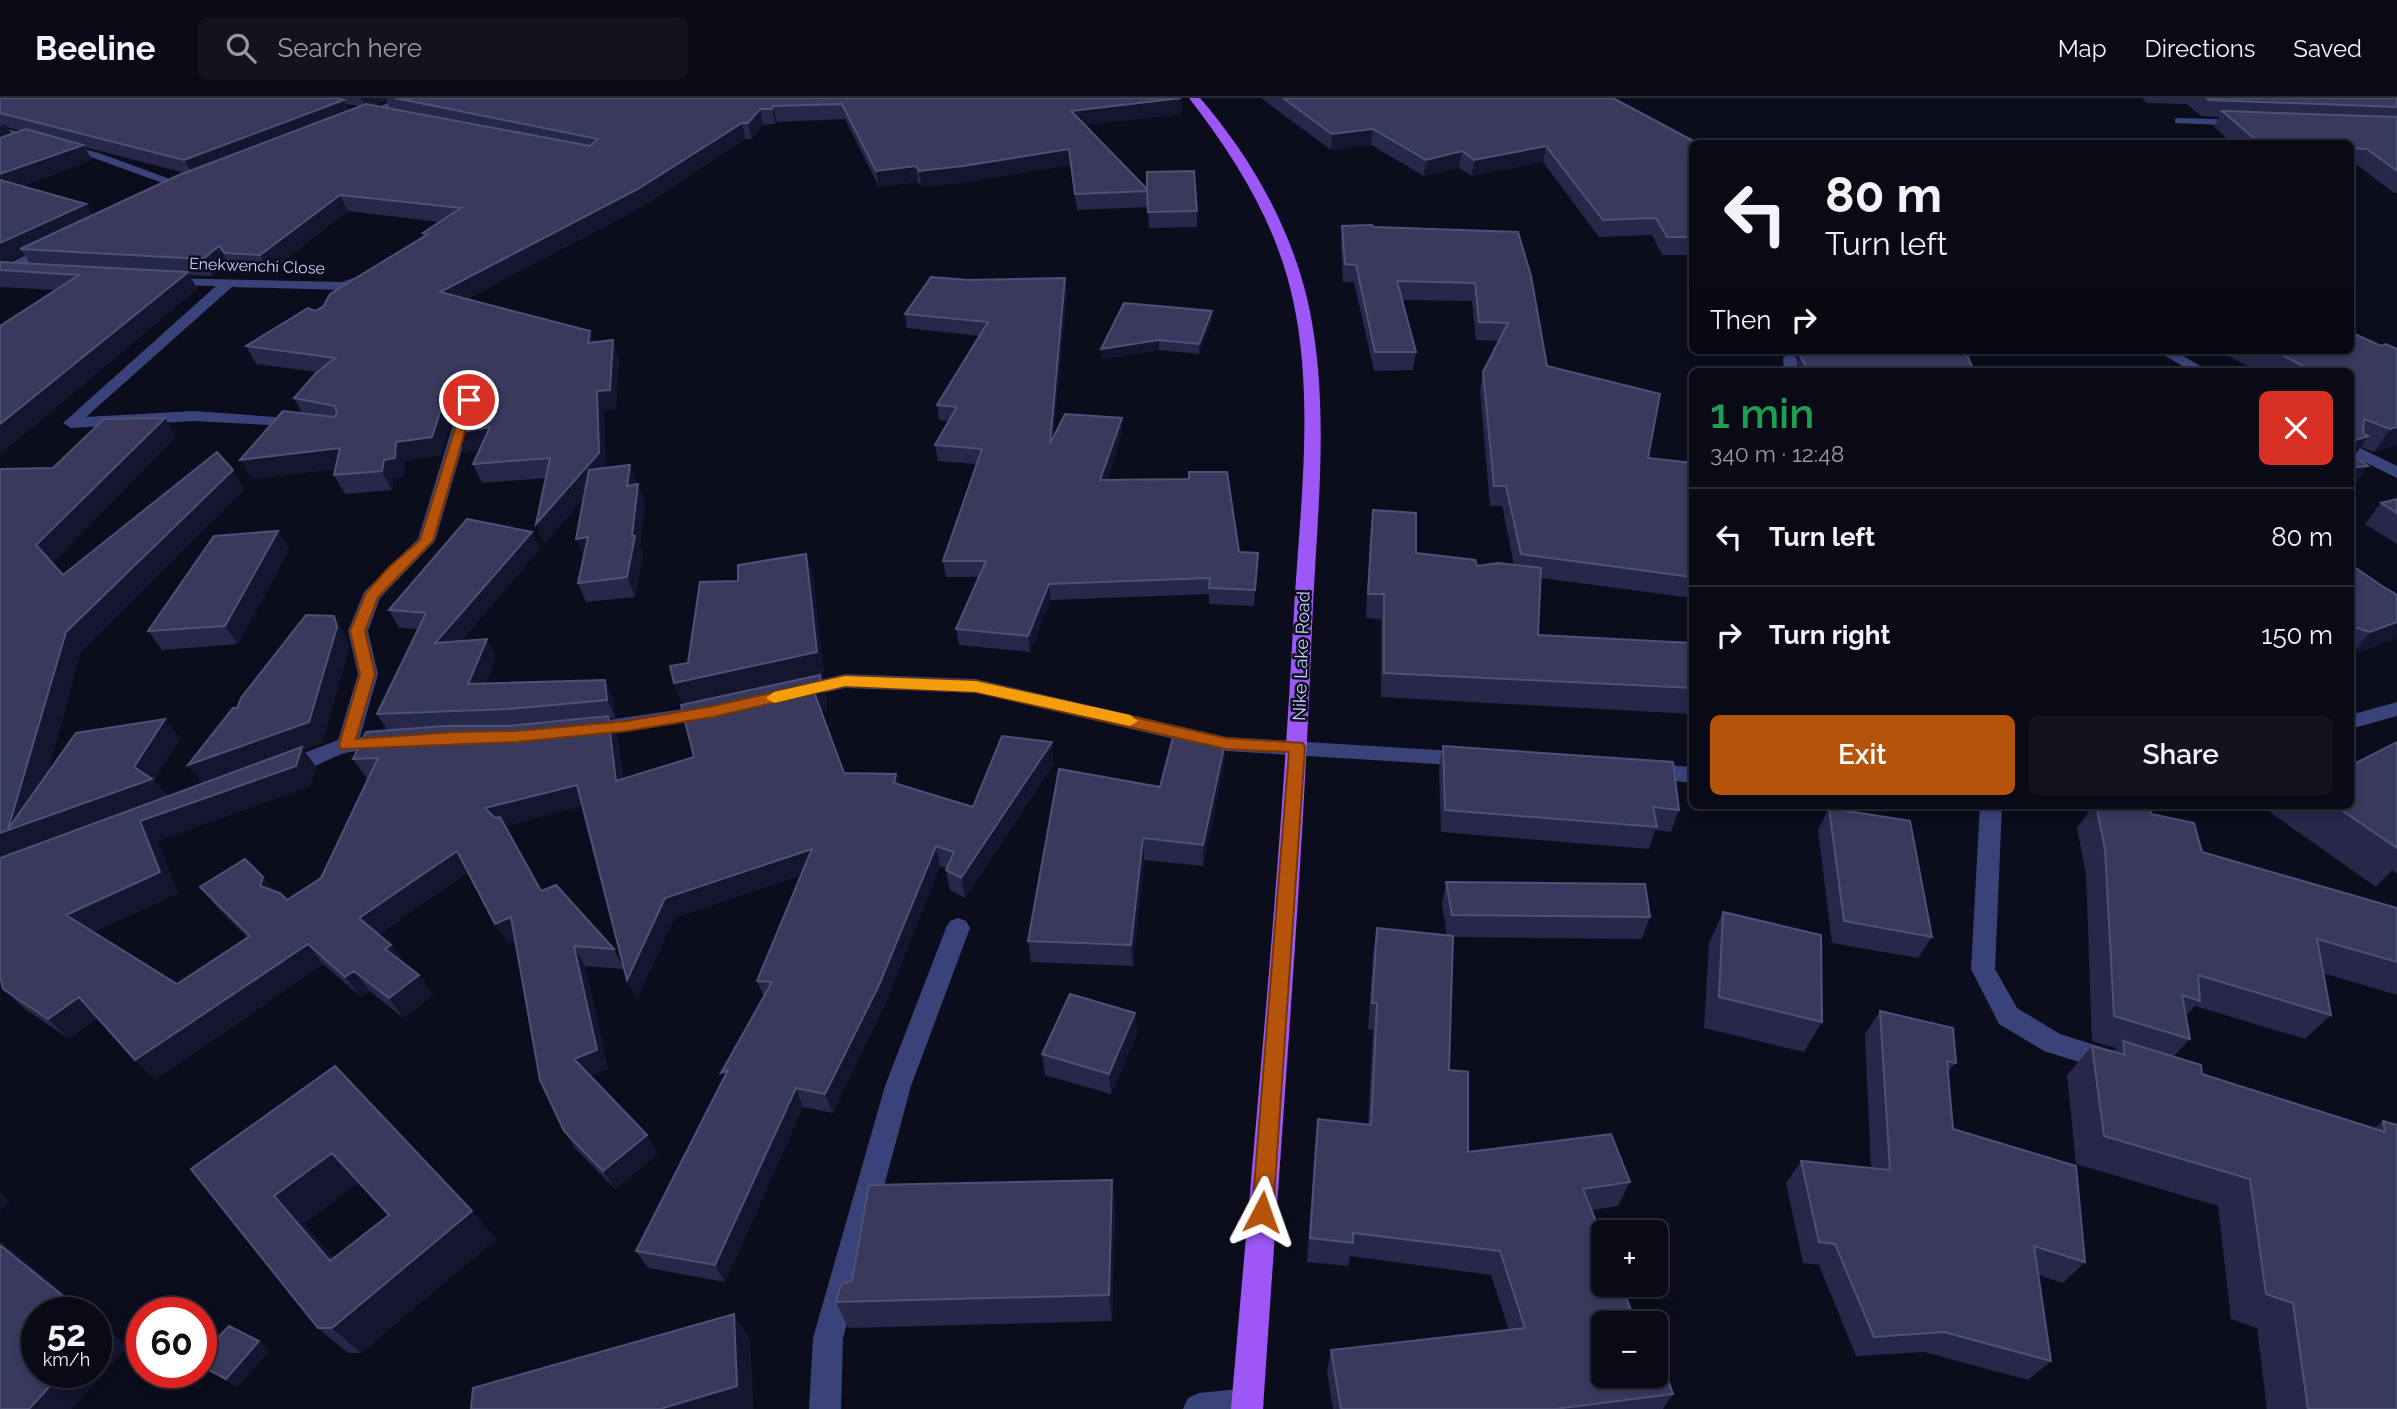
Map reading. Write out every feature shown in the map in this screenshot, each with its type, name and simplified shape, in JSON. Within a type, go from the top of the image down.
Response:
[{"type":"main road","name":"Nike Lake Road","points":[[1194,98],[1234,145],[1259,190],[1291,266],[1301,302],[1312,416],[1297,747],[1248,1407]]},
{"type":"street","points":[[347,122],[408,98]]},
{"type":"street","points":[[346,108],[396,117]]},
{"type":"street","points":[[2179,121],[2261,124]]},
{"type":"street","points":[[0,130],[36,138],[183,186]]},
{"type":"street","points":[[12,147],[36,138]]},
{"type":"street","points":[[171,192],[196,181]]},
{"type":"street","points":[[2,272],[63,243]]},
{"type":"street","points":[[2,272],[30,273]]},
{"type":"street","name":"Enekwenchi Close","points":[[149,280],[339,292],[381,273]]},
{"type":"street","points":[[227,284],[71,423],[194,416],[276,420],[313,426]]},
{"type":"street","points":[[2170,354],[2196,368]]},
{"type":"street","points":[[347,745],[368,674],[358,631],[371,596],[393,570],[426,541],[469,400]]},
{"type":"street","points":[[2354,450],[2397,473]]},
{"type":"street","points":[[779,696],[845,681],[976,687],[1226,744],[1488,760]]},
{"type":"street","points":[[572,731],[627,726],[726,709]]},
{"type":"street","points":[[2354,721],[2397,709]]},
{"type":"street","points":[[270,774],[347,745],[408,741]]},
{"type":"street","points":[[1624,770],[1689,775]]},
{"type":"street","points":[[1991,809],[1983,969],[1995,993],[2008,1016],[2053,1043],[2133,1068]]},
{"type":"street","points":[[825,1409],[831,1325],[898,1086],[958,928]]},
{"type":"street","points":[[1199,1409],[1248,1407]]},
{"type":"building","points":[[0,98],[344,100],[184,160],[0,113]]},
{"type":"building","points":[[395,98],[1181,98],[1071,111],[1147,189],[1147,172],[1194,171],[1197,211],[1148,212],[1147,191],[1075,194],[1069,149],[963,166],[919,171],[916,166],[876,171],[842,104],[773,106],[772,109],[760,109],[748,123],[742,123],[638,189],[440,292],[590,331],[588,343],[613,340],[610,390],[597,391],[599,453],[536,524],[550,458],[473,464],[490,427],[456,433],[472,382],[462,375],[450,381],[432,437],[396,442],[395,458],[384,460],[382,471],[334,475],[340,448],[240,460],[283,411],[334,417],[337,414],[335,406],[294,398],[316,373],[335,358],[246,346],[308,308],[315,311],[323,307],[330,294],[428,234],[423,233],[461,208],[340,195],[260,255],[225,253],[219,246],[203,259],[20,249],[179,175],[366,104],[590,146],[598,139]]},
{"type":"building","points":[[1283,98],[1613,98],[1692,140],[1689,140],[1689,237],[1667,237],[1656,218],[1603,220],[1546,146],[1474,160],[1462,151],[1426,160],[1373,129],[1332,134]]},
{"type":"building","points":[[2206,98],[2397,98],[2397,107],[2209,100]]},
{"type":"building","points":[[2222,111],[2397,117],[2397,171],[2367,149],[2354,148],[2354,140],[2256,140]]},
{"type":"building","points":[[26,129],[83,145],[0,174],[0,138]]},
{"type":"building","points":[[0,180],[86,204],[0,243]]},
{"type":"building","points":[[1342,226],[1518,232],[1531,276],[1547,366],[1660,394],[1648,458],[1689,463],[1689,577],[1521,554],[1506,486],[1494,486],[1483,372],[1508,323],[1479,322],[1475,283],[1397,281],[1416,352],[1375,352],[1356,265],[1345,264]]},
{"type":"building","points":[[0,262],[188,272],[0,424],[0,326],[79,275],[0,270]]},
{"type":"building","points":[[931,277],[968,280],[1065,278],[1050,444],[1065,414],[1122,418],[1100,480],[1189,479],[1189,472],[1227,472],[1239,552],[1258,553],[1255,590],[1209,588],[1210,578],[1049,584],[1028,636],[956,629],[986,561],[943,561],[982,449],[935,445],[957,407],[937,405],[988,322],[905,314]]},
{"type":"building","points":[[1124,303],[1212,311],[1199,344],[1159,340],[1101,349]]},
{"type":"building","points":[[2354,334],[2381,346],[2386,344],[2397,349],[2397,427],[2390,429],[2364,419],[2363,433],[2368,436],[2354,441],[2354,368],[2307,368],[2280,354],[2354,354]]},
{"type":"building","points":[[1967,354],[1973,368],[1806,368],[1800,355]]},
{"type":"building","points":[[165,418],[36,545],[63,575],[217,452],[233,470],[66,632],[8,829],[76,733],[165,719],[134,767],[152,779],[0,833],[0,469],[53,468],[104,419]]},
{"type":"building","points":[[2354,456],[2368,466],[2354,468]]},
{"type":"building","points":[[630,465],[627,486],[638,484],[632,536],[635,536],[627,577],[578,583],[588,537],[576,539],[589,470]]},
{"type":"building","points":[[2397,499],[2397,513],[2381,503]]},
{"type":"building","points":[[1373,510],[1416,513],[1416,553],[1475,560],[1477,566],[1498,563],[1541,568],[1538,635],[1689,643],[1689,688],[1384,673],[1384,594],[1368,594]]},
{"type":"building","points":[[467,519],[532,532],[435,643],[487,639],[468,684],[605,680],[607,700],[508,709],[377,714],[426,613],[389,610]]},
{"type":"building","points":[[278,531],[225,626],[148,631],[214,536]]},
{"type":"building","points":[[806,554],[817,652],[674,683],[670,666],[688,663],[700,582],[738,581],[738,565]]},
{"type":"building","points":[[2354,567],[2397,595],[2397,622],[2370,632],[2354,627]]},
{"type":"building","points":[[306,615],[334,616],[337,627],[309,722],[188,765],[233,708],[237,708],[241,698]]},
{"type":"building","points":[[820,675],[822,690],[814,692],[844,773],[896,774],[894,783],[973,807],[1002,736],[1052,742],[961,878],[946,870],[954,852],[936,846],[879,985],[825,1094],[796,1088],[715,1265],[636,1251],[728,1070],[721,1073],[772,982],[757,981],[812,849],[665,898],[627,980],[577,785],[485,808],[495,818],[500,817],[541,891],[556,885],[614,949],[574,946],[597,1050],[574,1059],[647,1135],[603,1171],[564,1131],[540,1080],[511,917],[495,924],[457,851],[359,918],[391,945],[385,949],[419,975],[389,998],[354,971],[345,977],[308,944],[135,1060],[79,997],[48,1019],[3,989],[0,975],[0,858],[302,747],[296,766],[140,821],[160,872],[66,915],[177,984],[250,936],[200,887],[245,859],[263,877],[260,886],[280,893],[287,900],[321,878],[378,758],[353,759],[366,732],[445,726],[507,726],[608,716],[616,781],[694,757],[681,705]]},
{"type":"building","points":[[1173,737],[1225,743],[1203,845],[1143,838],[1131,945],[1028,941],[1059,769],[1160,787]]},
{"type":"building","points":[[2397,742],[2397,848],[2340,809],[2354,809],[2354,764]]},
{"type":"building","points":[[1443,746],[1673,762],[1679,810],[1653,807],[1657,827],[1445,810]]},
{"type":"building","points":[[1829,809],[1910,821],[1932,937],[1844,921]]},
{"type":"building","points":[[2097,809],[2150,809],[2151,814],[2194,823],[2202,852],[2397,908],[2397,962],[2317,939],[2331,1015],[2198,975],[2200,1001],[2182,995],[2190,1039],[2114,1016],[2105,849]]},
{"type":"building","points":[[1446,882],[1645,884],[1650,917],[1452,915]]},
{"type":"building","points":[[1723,912],[1821,935],[1822,1022],[1719,997]]},
{"type":"building","points":[[1377,928],[1453,936],[1449,1070],[1468,1072],[1468,1152],[1611,1134],[1630,1182],[1583,1189],[1595,1220],[1591,1220],[1591,1297],[1626,1297],[1631,1311],[1591,1311],[1591,1388],[1668,1388],[1668,1380],[1673,1394],[1555,1409],[1341,1409],[1331,1350],[1525,1328],[1500,1251],[1353,1233],[1353,1243],[1310,1238],[1318,1119],[1371,1125],[1377,1003],[1372,1003]]},
{"type":"building","points":[[1070,994],[1135,1013],[1109,1074],[1042,1054]]},
{"type":"building","points":[[1880,1011],[1953,1028],[1956,1063],[1947,1061],[1953,1129],[2076,1166],[2085,1262],[2034,1246],[2051,1361],[1944,1332],[1874,1337],[1835,1244],[1819,1242],[1801,1161],[1890,1170]]},
{"type":"building","points":[[2123,1041],[2201,1065],[2202,1074],[2385,1132],[2383,1121],[2397,1125],[2397,1409],[2308,1409],[2293,1303],[2266,1294],[2250,1179],[2104,1136],[2092,1046],[2125,1055]]},
{"type":"building","points":[[335,1066],[472,1211],[332,1328],[318,1328],[191,1169]],"holes":[[[332,1153],[389,1215],[330,1261],[274,1196]]]},
{"type":"building","points":[[1112,1180],[1109,1295],[836,1302],[841,1284],[852,1281],[869,1185]]},
{"type":"building","points":[[0,1245],[64,1297],[21,1297],[21,1388],[48,1388],[29,1409],[0,1409]]},
{"type":"building","points":[[734,1314],[737,1386],[660,1409],[471,1409],[473,1388]]},
{"type":"building","points":[[229,1326],[259,1341],[226,1379],[217,1374],[217,1339]]},
{"type":"slow traffic","points":[[774,698],[845,681],[976,687],[1130,721]]},
{"type":"route","points":[[469,400],[426,541],[393,570],[371,596],[358,631],[368,674],[347,745],[456,737],[517,737],[627,726],[713,712],[845,681],[976,687],[1226,744],[1297,747],[1262,1212]]}]
